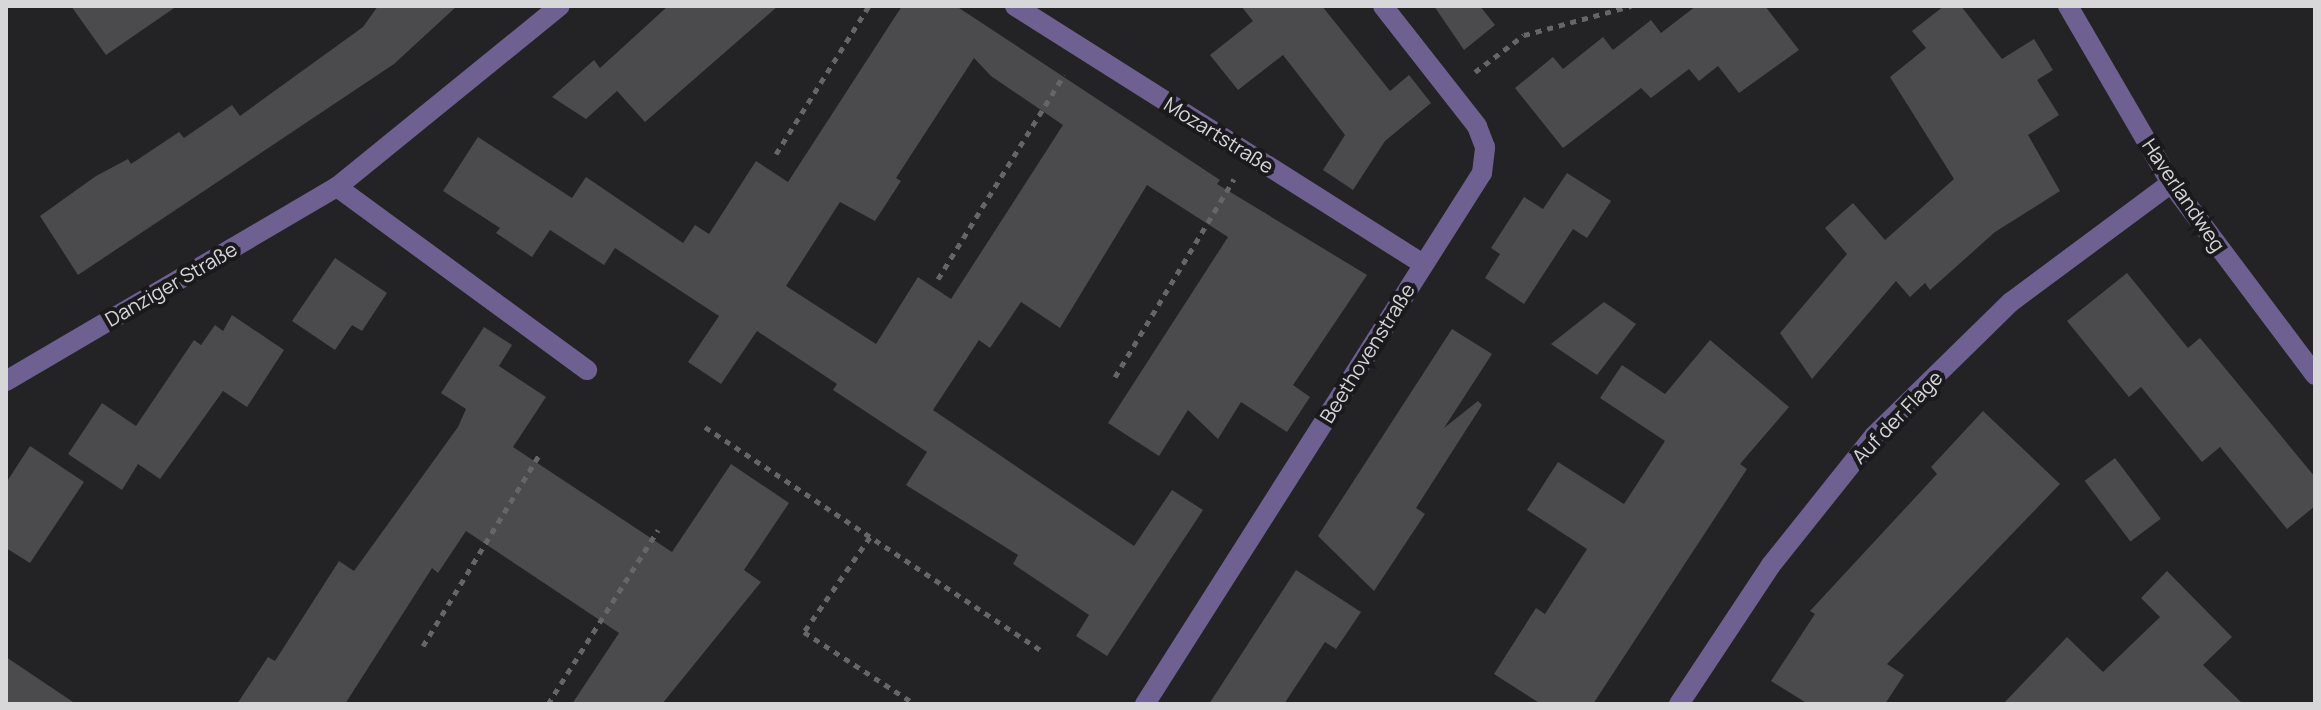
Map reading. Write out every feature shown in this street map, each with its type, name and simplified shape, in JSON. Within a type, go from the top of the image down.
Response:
[{"type":"street","name":"Danziger Straße","points":[[6,381],[337,187],[560,6]]},
{"type":"street","name":"Mozartstraße","points":[[1015,6],[1423,264]]},
{"type":"street","name":"Beethovenstraße","points":[[1145,704],[1482,173],[1485,147],[1477,126],[1383,6]]},
{"type":"street","name":"Haverlandweg","points":[[2068,6],[2171,183],[2315,375]]},
{"type":"street","name":"Auf der Flage","points":[[1679,704],[1771,565],[1874,436],[2011,302],[2171,183]]},
{"type":"street","points":[[337,187],[587,370]]},
{"type":"path","points":[[776,154],[869,6]]},
{"type":"path","points":[[1449,92],[1524,35],[1631,6]]},
{"type":"path","points":[[938,279],[1081,47]]},
{"type":"path","points":[[1115,377],[1249,153]]},
{"type":"path","points":[[705,427],[1044,652]]},
{"type":"path","points":[[423,646],[541,452]]},
{"type":"path","points":[[548,704],[658,530]]},
{"type":"path","points":[[870,537],[804,632],[915,704]]},
{"type":"building","points":[[71,6],[177,6],[106,55]]},
{"type":"building","points":[[378,6],[457,6],[394,64],[78,275],[40,216],[96,176],[128,159],[131,164],[179,132],[184,138],[232,105],[240,116],[363,27]]},
{"type":"building","points":[[668,6],[778,6],[645,122],[617,91],[586,119],[552,97],[594,60],[600,68]]},
{"type":"building","points":[[902,6],[956,6],[1220,180],[1217,184],[1367,275],[1293,385],[1310,397],[1287,432],[1241,402],[1218,439],[1188,410],[1159,456],[1108,423],[1228,237],[1147,185],[1060,328],[1021,302],[990,348],[979,340],[933,410],[1134,546],[1172,490],[1203,510],[1107,656],[1076,636],[1089,615],[1013,564],[1018,555],[906,485],[927,452],[833,390],[837,384],[757,331],[721,384],[688,362],[719,316],[615,248],[604,265],[550,230],[532,257],[496,233],[500,228],[443,191],[478,137],[572,198],[586,177],[683,243],[695,225],[709,234],[756,161],[788,182]],"holes":[[[974,58],[991,76],[1063,125],[951,299],[918,277],[876,344],[786,286],[840,202],[875,221],[901,181],[896,178]]]},
{"type":"building","points":[[1241,6],[1322,6],[1390,91],[1409,75],[1431,103],[1385,141],[1353,190],[1323,170],[1345,135],[1283,55],[1238,90],[1210,55],[1253,21]]},
{"type":"building","points":[[1434,6],[1480,6],[1495,25],[1464,50]]},
{"type":"building","points":[[1696,6],[1765,6],[1799,50],[1739,93],[1718,66],[1699,81],[1689,69],[1651,98],[1641,88],[1563,148],[1515,88],[1553,57],[1563,69],[1603,37],[1613,50],[1651,20],[1661,33]]},
{"type":"building","points":[[1944,6],[1961,6],[2002,59],[2034,39],[2053,70],[2037,80],[2059,115],[2028,135],[2060,191],[1995,232],[1930,290],[1925,283],[1910,297],[1896,281],[1812,379],[1780,333],[1847,254],[1825,228],[1853,203],[1885,240],[1954,179],[1890,77],[1926,48],[1912,31]]},
{"type":"building","points":[[1567,173],[1611,201],[1587,238],[1573,229],[1524,304],[1485,278],[1500,254],[1491,248],[1524,197],[1543,209]]},
{"type":"building","points":[[335,258],[387,293],[362,331],[352,325],[335,350],[292,321]]},
{"type":"building","points":[[2127,273],[2188,348],[2200,338],[2315,477],[2315,506],[2287,529],[2220,447],[2202,462],[2141,387],[2129,397],[2067,321]]},
{"type":"building","points":[[1604,302],[1636,324],[1597,375],[1551,344]]},
{"type":"building","points":[[232,315],[284,350],[247,407],[223,391],[160,479],[138,464],[122,490],[68,454],[102,403],[136,426],[194,340],[201,345],[215,325],[223,331]]},
{"type":"building","points":[[484,327],[512,345],[499,366],[546,397],[513,447],[672,552],[731,464],[789,503],[744,570],[761,582],[662,704],[572,704],[619,633],[466,531],[438,573],[432,568],[345,704],[237,704],[268,657],[275,661],[339,561],[354,571],[458,427],[466,409],[441,393]]},
{"type":"building","points":[[1452,329],[1492,354],[1444,428],[1478,401],[1482,405],[1416,508],[1425,514],[1374,591],[1318,536]]},
{"type":"building","points":[[1710,340],[1789,407],[1740,464],[1747,469],[1593,704],[1541,704],[1494,674],[1536,608],[1545,614],[1587,549],[1527,510],[1558,462],[1624,504],[1665,441],[1600,398],[1622,365],[1665,394]]},
{"type":"building","points":[[1983,411],[2060,484],[1887,664],[1904,675],[1885,704],[1808,704],[1771,681],[1815,614],[1810,611],[1937,474],[1931,467]]},
{"type":"building","points":[[30,446],[84,482],[30,563],[6,548],[6,483]]},
{"type":"building","points":[[2115,458],[2161,519],[2130,542],[2085,481]]},
{"type":"building","points":[[1296,570],[1361,612],[1336,649],[1325,642],[1284,704],[1209,704]]},
{"type":"building","points":[[2167,571],[2232,637],[2203,665],[2243,704],[2003,704],[2067,637],[2103,672],[2160,617],[2141,598]]},
{"type":"building","points":[[6,657],[76,704],[6,704]]}]
